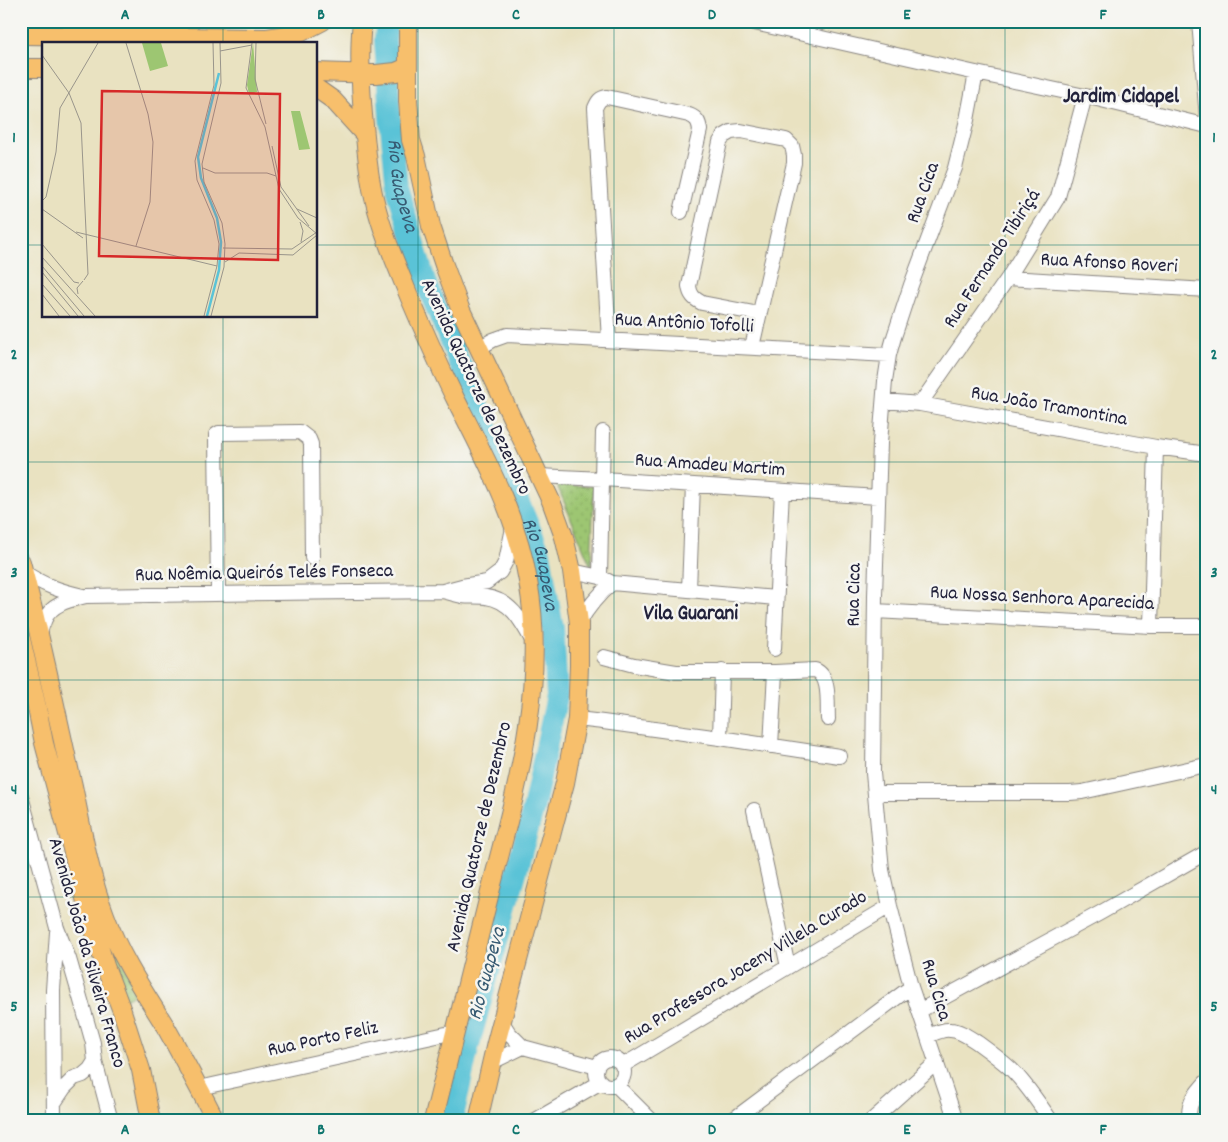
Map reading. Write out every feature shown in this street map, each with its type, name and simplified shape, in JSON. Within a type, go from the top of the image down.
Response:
[{"type":"main road","points":[[21,35],[238,41],[300,33],[323,21]]},
{"type":"main road","name":"Avenida Quatorze de Dezembro","points":[[362,21],[360,41],[368,73],[361,102],[374,198],[387,244],[429,342],[502,494],[522,552],[532,605],[534,646],[530,712],[519,777],[433,1121]]},
{"type":"main road","name":"Avenida Quatorze de Dezembro","points":[[408,21],[402,68],[408,100],[411,140],[431,226],[460,308],[551,501],[564,537],[572,570],[578,623],[577,719],[565,783],[478,1121]]},
{"type":"main road","points":[[21,68],[42,68]]},
{"type":"main road","points":[[318,72],[368,73],[402,68]]},
{"type":"main road","points":[[318,89],[333,100],[365,135]]},
{"type":"main road","points":[[23,567],[40,634],[92,873],[104,914],[116,942],[216,1121]]},
{"type":"main road","points":[[21,639],[25,667],[90,917],[141,1070],[151,1121]]},
{"type":"main road","points":[[122,1011],[127,1004],[148,1000]]},
{"type":"street","points":[[746,21],[1085,96],[1207,126]]},
{"type":"street","points":[[1199,21],[1207,119]]},
{"type":"street","name":"Rua Cica","points":[[956,1121],[919,1011],[882,870],[873,773],[874,595],[884,401],[889,355],[911,285],[956,168],[976,73]]},
{"type":"street","name":"Rua Fernando Tibiriçá","points":[[920,404],[1008,278],[1058,196],[1085,96]]},
{"type":"street","points":[[609,340],[594,108],[601,98],[607,97],[689,115],[699,123],[700,130],[681,212]]},
{"type":"street","points":[[752,347],[794,163],[794,155],[792,146],[786,140],[741,131],[731,132],[724,136],[720,142],[689,286],[690,294],[702,303],[759,314]]},
{"type":"street","name":"Rua Afonso Roveri","points":[[1008,278],[1207,290]]},
{"type":"street","name":"Rua Antônio Tofolli","points":[[479,348],[507,335],[889,355]]},
{"type":"street","name":"Rua João Tramontina","points":[[884,401],[920,404],[1156,447],[1207,454]]},
{"type":"street","points":[[218,593],[216,435],[219,433],[300,432],[309,439],[311,444],[312,558]]},
{"type":"street","points":[[578,623],[602,591],[606,580],[602,478],[603,432]]},
{"type":"street","points":[[1150,626],[1156,447]]},
{"type":"street","name":"Rua Amadeu Martim","points":[[539,476],[602,478],[878,497]]},
{"type":"street","points":[[689,590],[693,485]]},
{"type":"street","points":[[774,649],[782,491]]},
{"type":"street","name":"Rua Noêmia Queirós Telés Fonseca","points":[[23,567],[36,580],[48,586],[86,596],[443,591],[486,582],[500,572],[510,548],[514,526]]},
{"type":"street","points":[[572,570],[606,580],[776,598]]},
{"type":"street","name":"Rua Noêmia Queirós Telés Fonseca","points":[[443,591],[462,596],[487,597],[503,602],[515,612],[524,625],[534,646]]},
{"type":"street","name":"Rua Noêmia Queirós Telés Fonseca","points":[[40,634],[46,617],[54,608],[64,602],[86,596]]},
{"type":"street","name":"Rua Nossa Senhora Aparecida","points":[[875,611],[1150,626],[1207,626]]},
{"type":"street","points":[[604,657],[634,665],[676,672],[815,670],[823,675],[826,684],[828,719]]},
{"type":"street","points":[[720,738],[722,671]]},
{"type":"street","points":[[771,746],[774,672]]},
{"type":"street","points":[[577,719],[839,756]]},
{"type":"street","points":[[875,793],[1082,792],[1206,765]]},
{"type":"street","name":"Avenida João da Silveira Franco","points":[[21,796],[58,928],[93,1042],[95,1061],[111,1121]]},
{"type":"street","points":[[754,810],[788,967]]},
{"type":"street","points":[[919,1011],[1100,913],[1207,852]]},
{"type":"street","name":"Rua Professora Joceny Villela Curado","points":[[622,1066],[890,906]]},
{"type":"street","points":[[54,1121],[53,990],[58,928]]},
{"type":"street","points":[[53,990],[59,986],[68,986],[78,990]]},
{"type":"street","points":[[731,1121],[912,987]]},
{"type":"street","points":[[502,1022],[509,1033],[523,1047],[597,1068]]},
{"type":"street","points":[[928,1036],[951,1030],[972,1039],[1011,1070],[1038,1101],[1051,1121]]},
{"type":"street","name":"Rua Porto Feliz","points":[[199,1088],[455,1032]]},
{"type":"street","points":[[492,1062],[523,1047]]},
{"type":"street","points":[[53,1059],[66,1076],[74,1078]]},
{"type":"street","points":[[614,1059],[622,1066],[624,1077],[616,1085],[605,1085],[598,1078],[597,1068],[604,1060],[614,1059]]},
{"type":"street","points":[[54,1103],[64,1088],[74,1078],[83,1075],[90,1069],[95,1061]]},
{"type":"street","points":[[871,1121],[937,1062]]},
{"type":"street","points":[[1190,1121],[1190,1103],[1207,1081]]},
{"type":"street","points":[[534,1121],[601,1082]]},
{"type":"street","points":[[616,1085],[652,1121]]},
{"type":"green space","points":[[557,485],[594,486],[591,567]]},
{"type":"green space","points":[[80,858],[136,993],[121,1002]]},
{"type":"waterway","name":"Rio Guapeva","points":[[387,21],[385,40],[397,188],[425,281],[540,553],[553,629],[557,696],[533,810],[469,1044],[452,1121]]},
{"type":"district","name":"Jardim Cidapel","points":[[1121,98]]},
{"type":"district","name":"Vila Guarani","points":[[691,615]]}]
